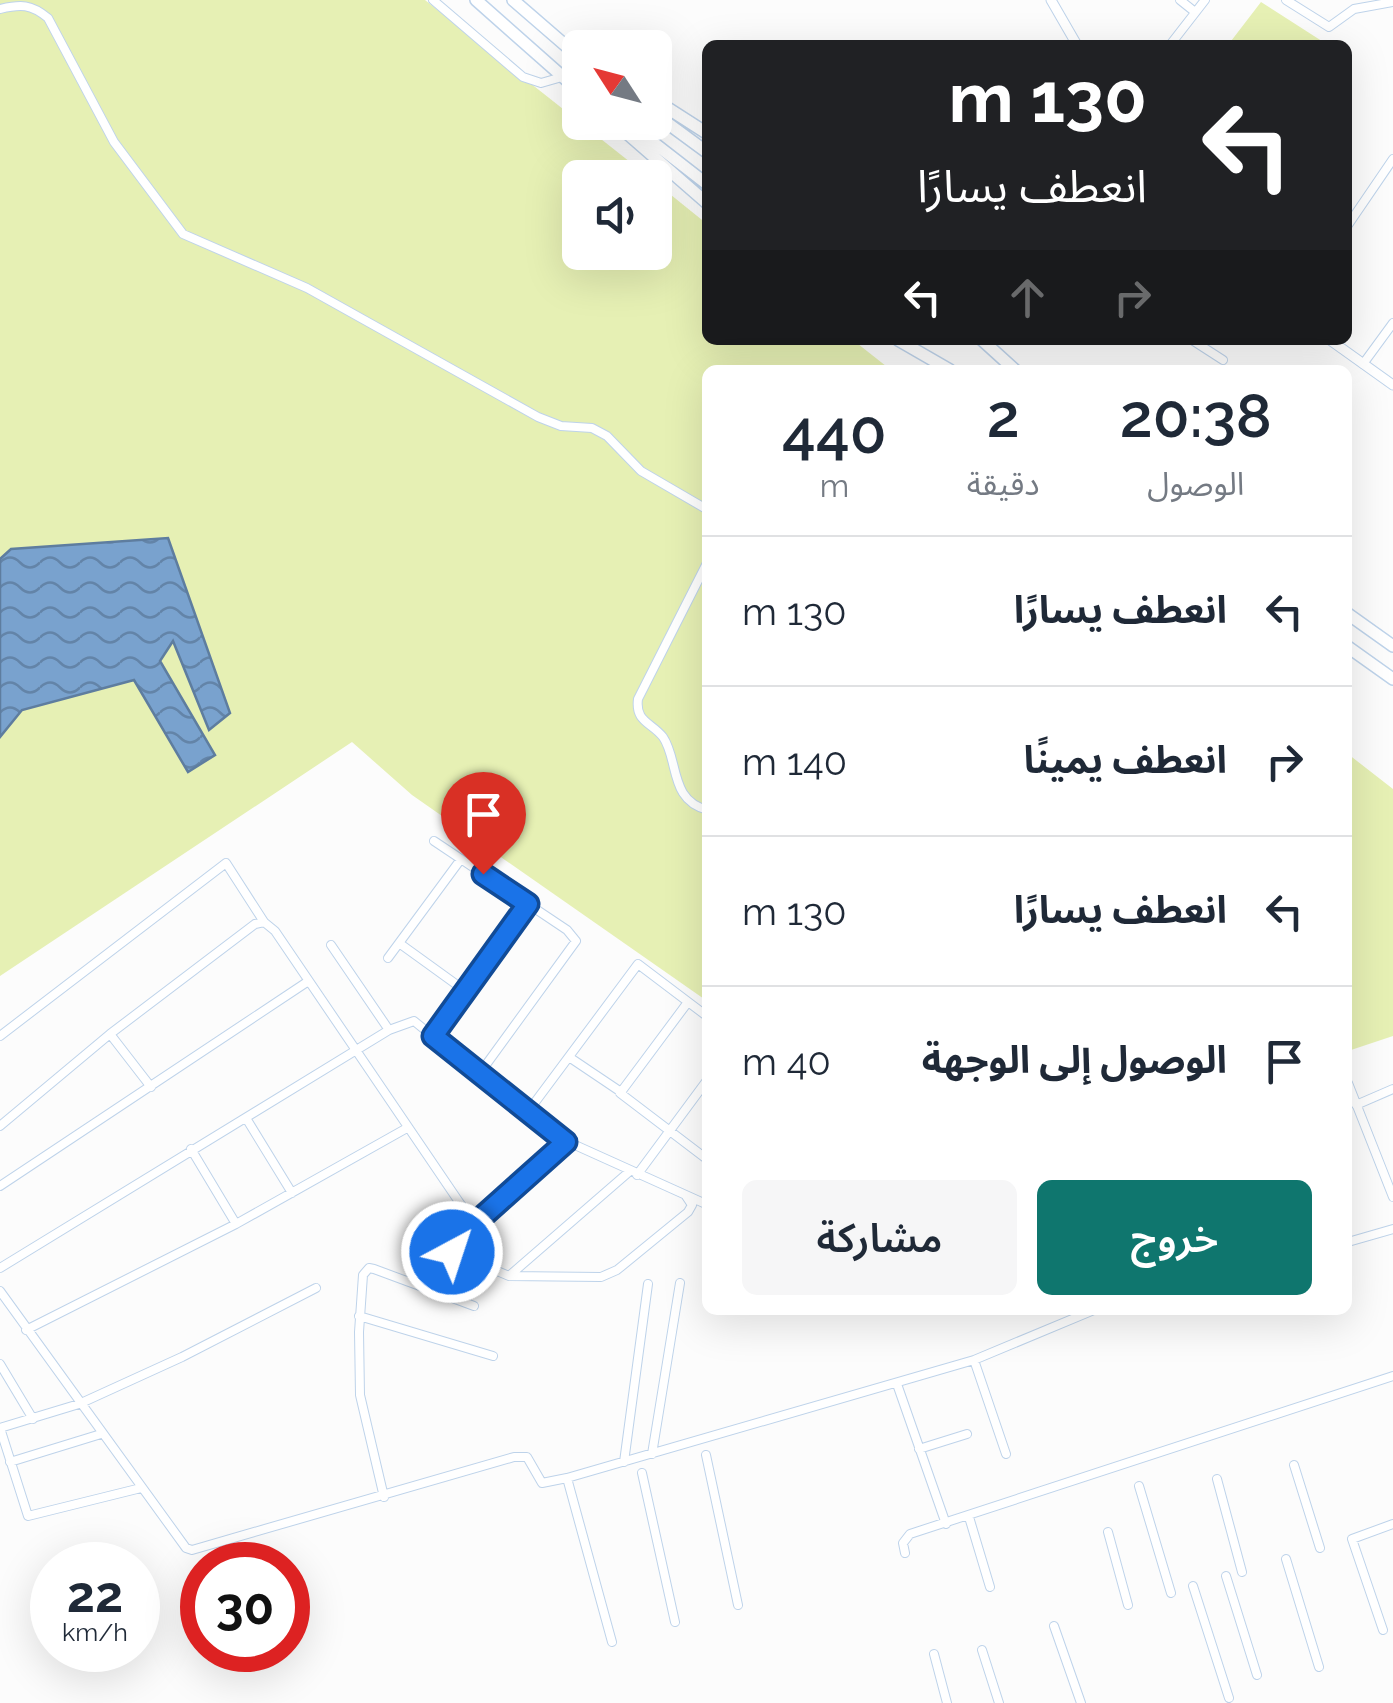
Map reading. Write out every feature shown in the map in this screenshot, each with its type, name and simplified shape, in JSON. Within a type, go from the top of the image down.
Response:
[{"type":"highway","points":[[476,0],[562,73]]},
{"type":"highway","points":[[514,0],[562,36]]},
{"type":"highway","points":[[514,0],[562,42]]},
{"type":"highway","points":[[516,34],[562,77]]},
{"type":"highway","points":[[672,111],[702,130]]},
{"type":"highway","points":[[672,127],[702,149]]},
{"type":"highway","points":[[635,140],[702,199]]},
{"type":"highway","points":[[650,140],[702,180]]},
{"type":"highway","points":[[907,345],[941,365]]},
{"type":"highway","points":[[988,345],[1010,365]]},
{"type":"highway","points":[[1352,617],[1393,646]]},
{"type":"highway","points":[[1352,650],[1393,679]]},
{"type":"street","points":[[433,0],[523,77],[540,83],[562,77]]},
{"type":"street","points":[[1051,0],[1074,40]]},
{"type":"street","points":[[1180,0],[1196,12]]},
{"type":"street","points":[[1174,40],[1205,0]]},
{"type":"street","points":[[1286,0],[1329,28],[1354,9],[1393,2]]},
{"type":"street","points":[[0,8],[22,4],[35,7],[48,18],[114,142],[183,234],[307,288],[538,417],[560,426],[592,428],[607,436],[641,471],[702,507]]},
{"type":"street","points":[[1352,219],[1393,159]]},
{"type":"street","points":[[1352,206],[1358,210]]},
{"type":"street","points":[[1362,364],[1393,324]]},
{"type":"street","points":[[1200,345],[1222,360]]},
{"type":"street","points":[[1337,345],[1393,385]]},
{"type":"street","points":[[702,574],[637,707],[641,719],[664,738],[676,784],[702,809]]},
{"type":"street","points":[[434,841],[568,930],[576,941],[480,1073]]},
{"type":"street","points":[[388,958],[461,858]]},
{"type":"street","points":[[0,1036],[226,864],[474,1224]]},
{"type":"street","points":[[433,1036],[528,904]]},
{"type":"street","points":[[0,1126],[110,1034],[255,924],[264,922]]},
{"type":"street","points":[[399,943],[464,990]]},
{"type":"street","points":[[331,945],[389,1030]]},
{"type":"street","points":[[526,1113],[638,964],[702,1012]]},
{"type":"street","points":[[0,1186],[306,982]]},
{"type":"street","points":[[616,1090],[624,1090],[688,1002]]},
{"type":"street","points":[[0,1268],[389,1030],[414,1022],[566,1142],[702,1203]]},
{"type":"street","points":[[110,1034],[151,1087]]},
{"type":"street","points":[[568,1057],[702,1155]]},
{"type":"street","points":[[509,1276],[634,1173],[702,1087]]},
{"type":"street","points":[[1356,1105],[1393,1090]]},
{"type":"street","points":[[1352,1094],[1393,1198]]},
{"type":"street","points":[[246,1118],[292,1193]]},
{"type":"street","points":[[26,1330],[236,1224],[407,1128]]},
{"type":"street","points":[[566,1142],[450,1250],[509,1276],[592,1278],[608,1274],[688,1212],[692,1205],[686,1196]]},
{"type":"street","points":[[191,1149],[236,1224]]},
{"type":"street","points":[[1352,1241],[1393,1229]]},
{"type":"street","points":[[384,1497],[360,1395],[363,1274],[369,1268],[474,1306]]},
{"type":"street","points":[[652,1454],[680,1283]]},
{"type":"street","points":[[624,1462],[648,1284]]},
{"type":"street","points":[[141,1488],[32,1518],[26,1514],[0,1428],[79,1404],[316,1288]]},
{"type":"street","points":[[0,1291],[141,1488],[186,1548],[192,1550],[524,1456],[542,1482],[566,1478],[974,1360],[1082,1315]]},
{"type":"street","points":[[360,1316],[494,1356]]},
{"type":"street","points":[[974,1360],[1006,1454]]},
{"type":"street","points":[[0,1364],[33,1418]]},
{"type":"street","points":[[905,1553],[903,1543],[910,1534],[1393,1376]]},
{"type":"street","points":[[897,1384],[946,1524]]},
{"type":"street","points":[[10,1462],[101,1434]]},
{"type":"street","points":[[920,1449],[967,1434]]},
{"type":"street","points":[[706,1456],[738,1605]]},
{"type":"street","points":[[1294,1465],[1320,1548]]},
{"type":"street","points":[[642,1472],[674,1622]]},
{"type":"street","points":[[566,1478],[612,1642]]},
{"type":"street","points":[[1218,1479],[1242,1572]]},
{"type":"street","points":[[1139,1486],[1171,1593]]},
{"type":"street","points":[[969,1517],[990,1587]]},
{"type":"street","points":[[1382,1630],[1352,1539],[1393,1524]]},
{"type":"street","points":[[1108,1532],[1128,1606]]},
{"type":"street","points":[[1286,1558],[1318,1667]]},
{"type":"street","points":[[1226,1576],[1258,1675]]},
{"type":"street","points":[[1193,1586],[1229,1698]]},
{"type":"street","points":[[1054,1626],[1081,1703]]},
{"type":"street","points":[[982,1650],[999,1703]]},
{"type":"street","points":[[934,1654],[948,1703]]},
{"type":"green space","points":[[0,0],[425,0],[562,108],[562,140],[602,140],[627,160],[562,160],[562,270],[672,270],[672,196],[702,220],[702,345],[859,345],[885,365],[702,365],[702,998],[412,795],[352,742],[0,976]]},
{"type":"green space","points":[[1261,2],[1320,40],[1232,40]]},
{"type":"green space","points":[[1352,757],[1393,789],[1393,1036],[1352,1050]]},
{"type":"water","points":[[168,538],[230,713],[209,730],[173,641],[160,661],[215,755],[188,772],[134,680],[22,710],[0,737],[0,559],[11,549]]},
{"type":"route","points":[[452,1252],[453,1243],[566,1142],[433,1036],[528,904],[483,874]]}]
